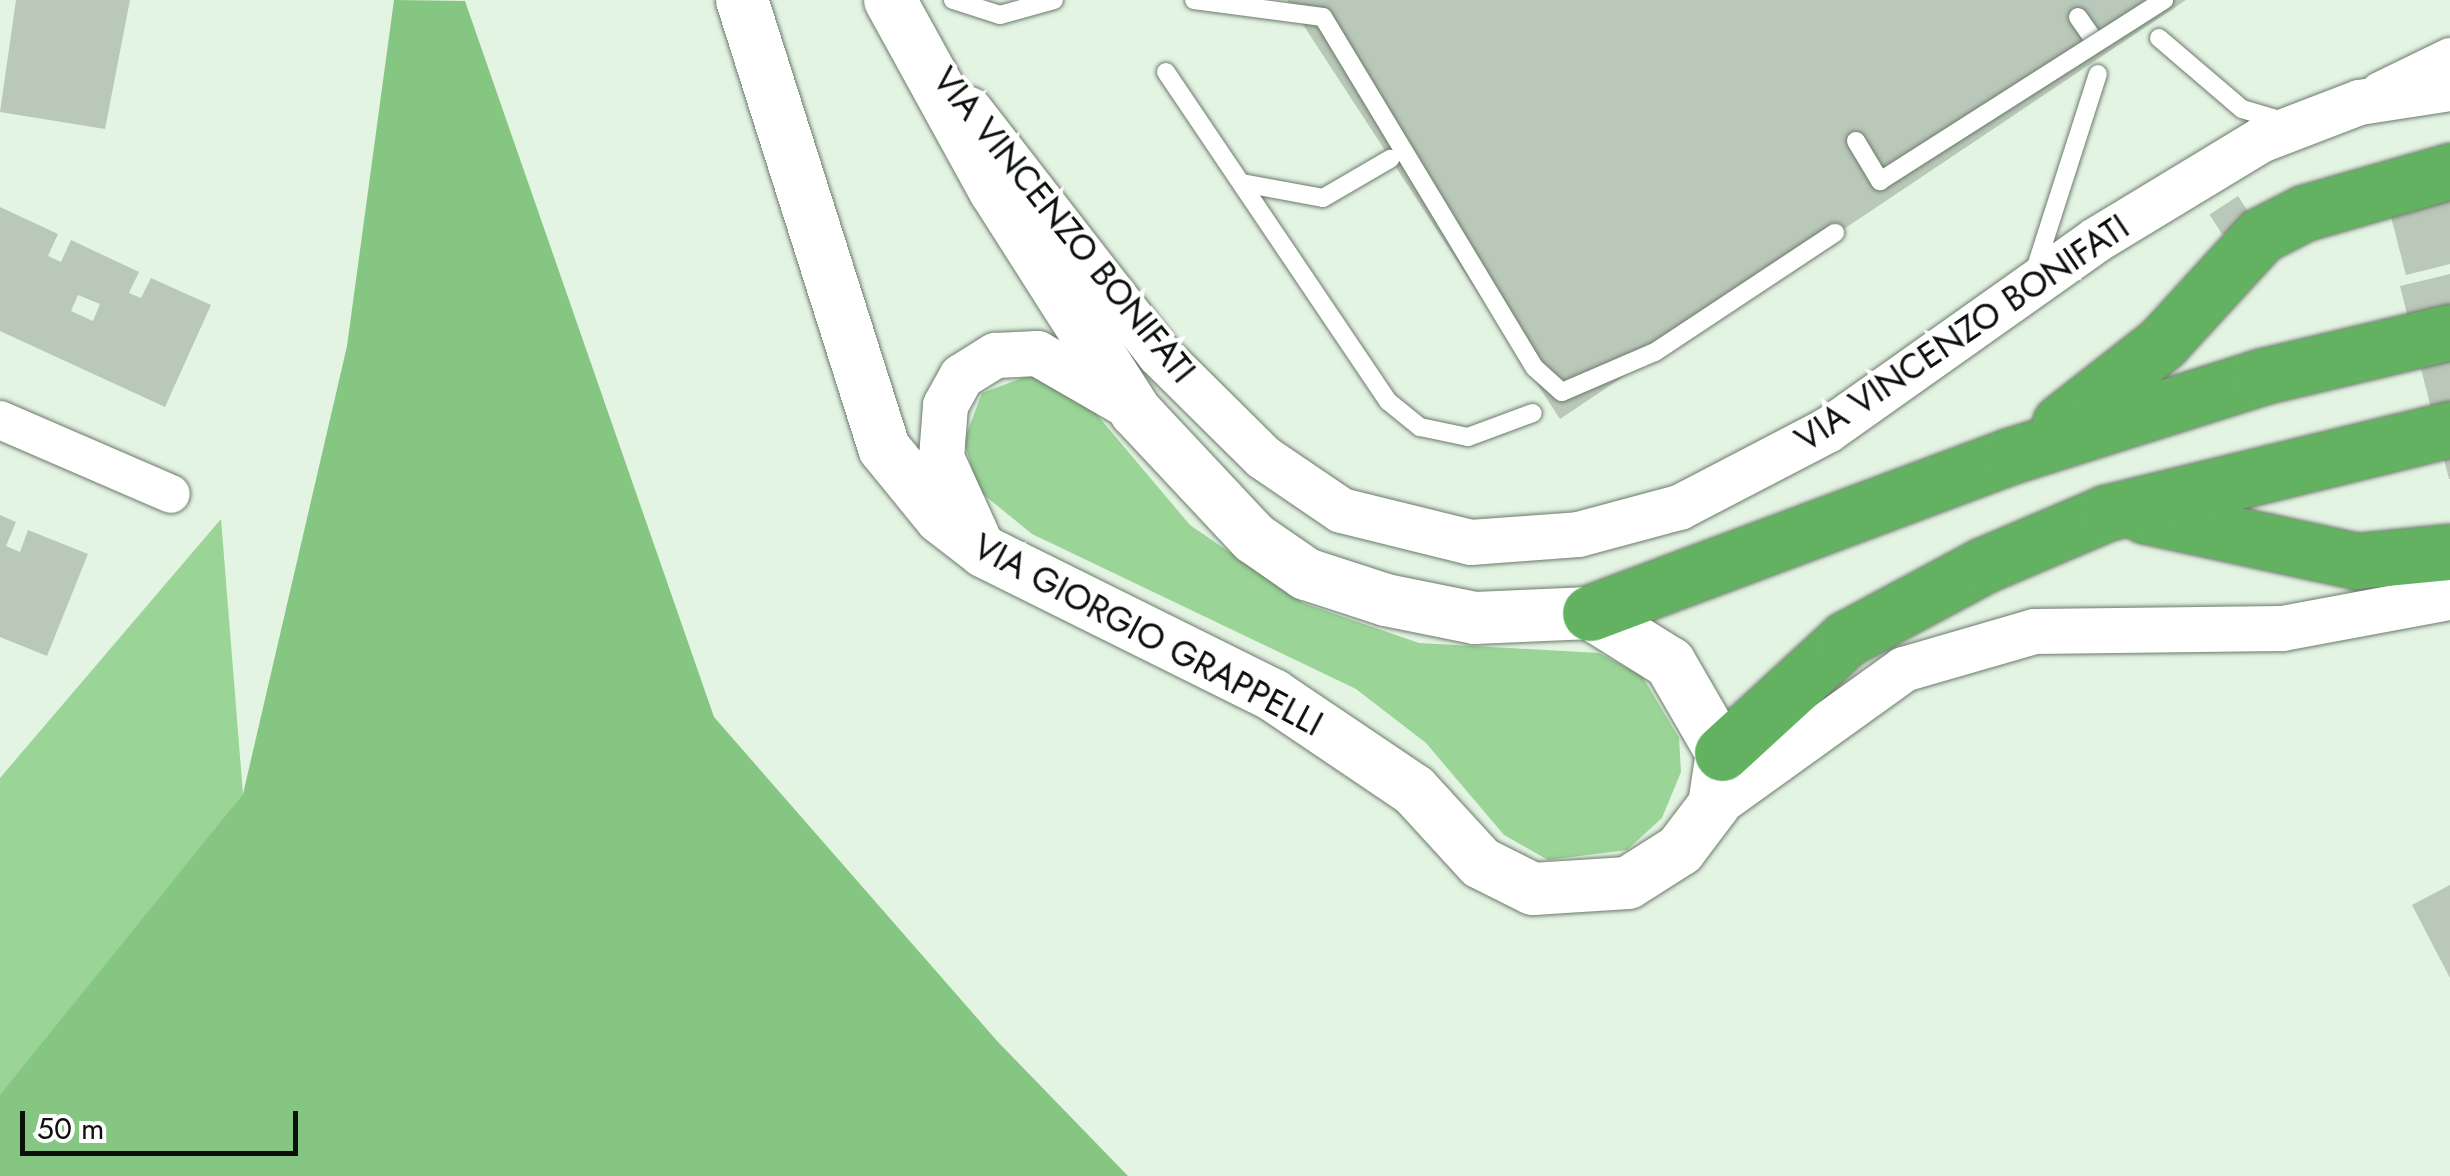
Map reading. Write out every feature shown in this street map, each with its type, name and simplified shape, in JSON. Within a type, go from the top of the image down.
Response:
[{"type":"highway","points":[[2010,456],[2136,367],[2260,235],[2304,212],[2450,171]]},
{"type":"highway","points":[[1590,613],[2010,456],[2260,377],[2450,332]]},
{"type":"highway","points":[[1718,779],[1846,639],[2106,513],[2450,429]]},
{"type":"highway","points":[[2106,513],[2199,520],[2356,561],[2450,552]]},
{"type":"main road","points":[[724,0],[771,95]]},
{"type":"main road","name":"VIA GIORGIO GRAPPELLI","points":[[742,0],[884,448],[940,518],[985,552],[1273,695],[1414,790],[1481,863],[1534,889],[1628,884],[1680,850],[1718,779]]},
{"type":"main road","points":[[895,10],[995,191],[1136,412],[1210,497],[1306,574],[1475,618],[1590,613],[1670,663],[1718,779]]},
{"type":"street","name":"VIA VINCENZO BONIFATI","points":[[895,10],[1159,354],[1263,457],[1341,510],[1470,542],[1578,534],[1679,507],[1827,430],[2030,286],[2298,125],[2359,102],[2450,57]]},
{"type":"street","points":[[2359,102],[2450,88]]},
{"type":"street","points":[[985,552],[941,457],[945,405],[961,376],[996,355],[1037,354],[1136,412]]},
{"type":"street","points":[[0,420],[171,494]]},
{"type":"street","points":[[1718,779],[1903,669],[2034,631],[2282,628],[2450,597]]},
{"type":"lane","points":[[954,0],[1000,15],[1054,0]]},
{"type":"lane","points":[[1194,0],[1322,17],[1535,368],[1562,392],[1654,352],[1835,234]]},
{"type":"lane","points":[[1856,141],[1880,181],[2164,0]]},
{"type":"lane","points":[[2078,16],[2095,41]]},
{"type":"lane","points":[[2159,38],[2242,109],[2298,125]]},
{"type":"lane","points":[[1166,72],[1388,402],[1410,419],[1468,437],[1532,413]]},
{"type":"lane","points":[[2030,286],[2098,74]]},
{"type":"lane","points":[[1242,183],[1323,198],[1390,159]]},
{"type":"green space","points":[[394,0],[465,1],[714,717],[998,1042],[1128,1176],[0,1176],[0,1095],[243,794],[347,346]]},
{"type":"green space","points":[[1033,374],[1087,403],[1190,525],[1303,603],[1419,643],[1599,653],[1642,676],[1679,738],[1681,772],[1662,818],[1627,850],[1548,860],[1504,835],[1426,743],[1356,689],[1032,534],[978,490],[964,441],[982,393]]},
{"type":"green space","points":[[221,519],[243,794],[0,1107],[0,778]]},
{"type":"building","points":[[16,0],[130,0],[105,129],[0,112]]},
{"type":"building","points":[[1287,0],[2186,0],[1560,419]]},
{"type":"building","points":[[2238,196],[2251,216],[2223,235],[2209,215]]},
{"type":"building","points":[[2450,198],[2450,264],[2406,275],[2390,213]]},
{"type":"building","points":[[0,207],[58,234],[48,256],[61,262],[71,240],[139,272],[129,293],[141,298],[151,278],[211,305],[165,407],[0,331]],"holes":[[[78,295],[100,304],[93,321],[71,311]]]},
{"type":"building","points":[[2450,274],[2450,479],[2449,479],[2400,286]]},
{"type":"building","points":[[0,515],[16,522],[6,546],[20,552],[28,530],[88,554],[47,656],[0,637]]},
{"type":"building","points":[[2450,885],[2450,978],[2412,905]]}]
